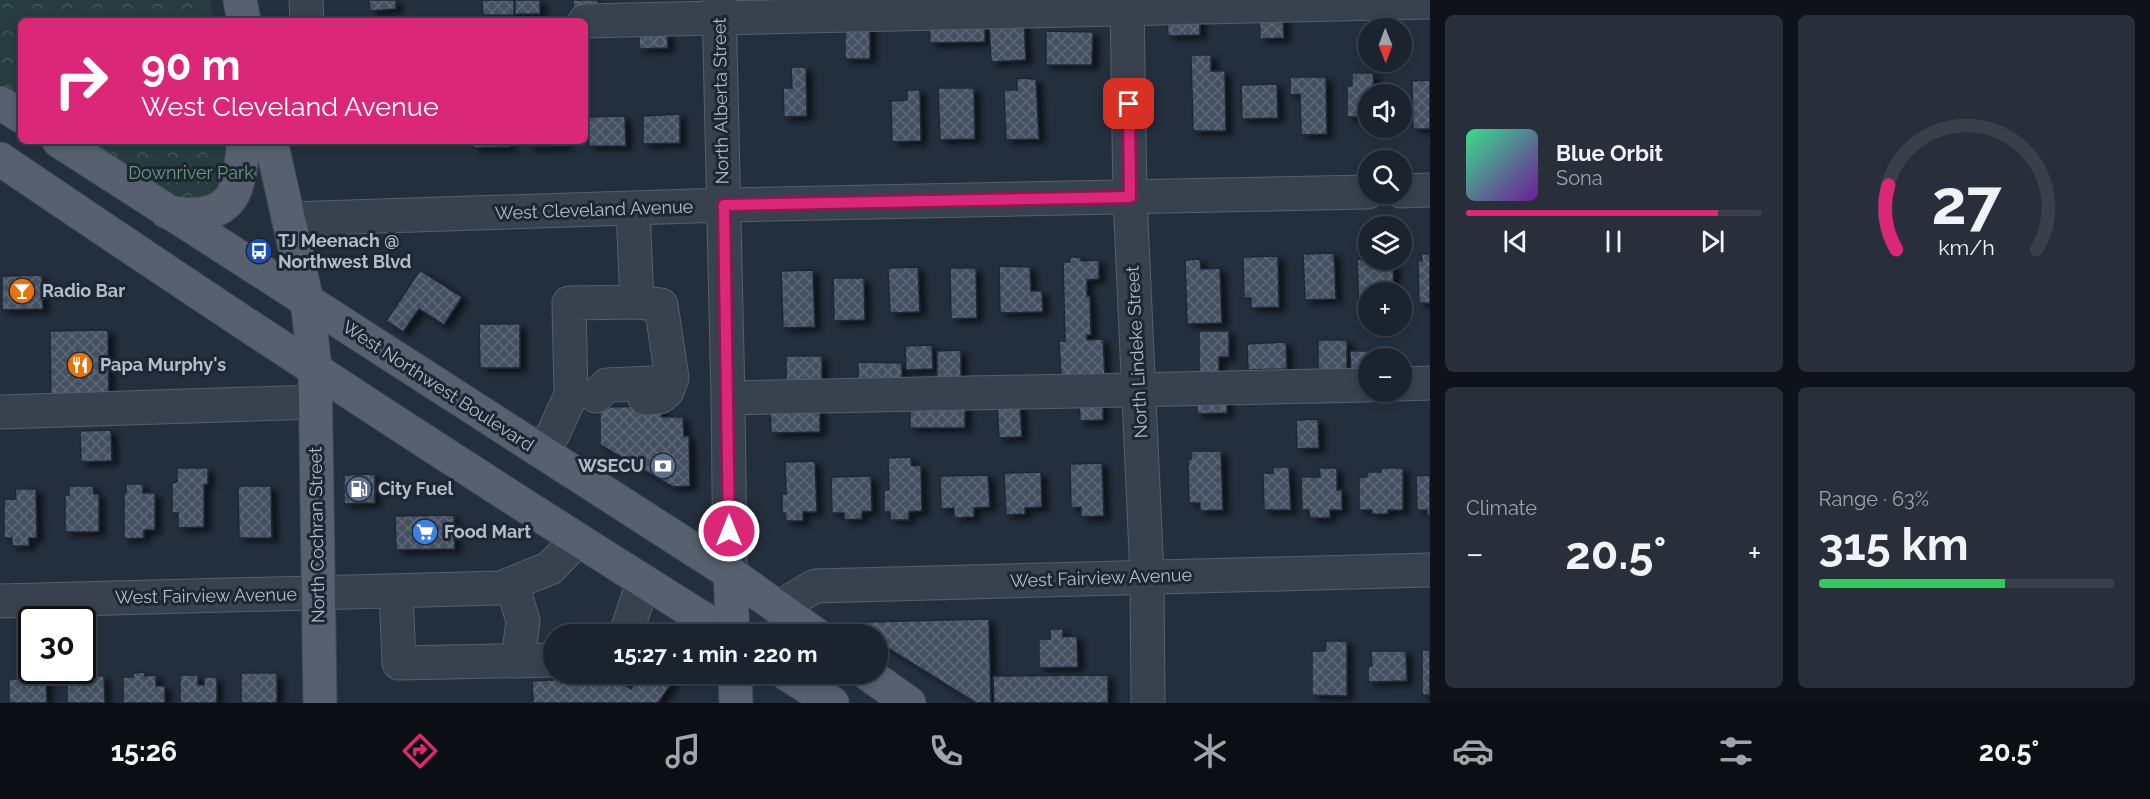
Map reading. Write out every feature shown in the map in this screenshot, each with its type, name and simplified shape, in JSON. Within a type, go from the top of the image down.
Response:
[{"type":"main road","points":[[240,0],[243,18]]},
{"type":"main road","points":[[0,102],[18,114]]},
{"type":"main road","name":"West Northwest Boulevard","points":[[64,144],[730,573],[801,624]]},
{"type":"main road","points":[[167,212],[188,216],[204,214],[223,206],[233,195],[243,144]]},
{"type":"main road","name":"North Cochran Street","points":[[272,144],[307,301],[315,368],[320,703]]},
{"type":"main road","points":[[0,159],[576,540],[712,624]]},
{"type":"main road","name":"North Alberta Street","points":[[730,573],[733,624]]},
{"type":"main road","points":[[735,684],[736,703]]},
{"type":"main road","points":[[803,684],[832,703]]},
{"type":"main road","points":[[882,684],[909,703]]},
{"type":"street","points":[[306,0],[307,18]]},
{"type":"street","points":[[588,21],[719,9],[1430,2]]},
{"type":"street","name":"North Lindeke Street","points":[[1127,5],[1130,197],[1147,576],[1148,703]]},
{"type":"street","name":"North Alberta Street","points":[[719,9],[730,573]]},
{"type":"street","points":[[1412,191],[1430,190]]},
{"type":"street","name":"West Cleveland Avenue","points":[[288,219],[724,205],[1358,192]]},
{"type":"street","points":[[633,209],[637,302]]},
{"type":"street","points":[[542,452],[554,432],[619,396],[672,378],[661,305],[637,302],[569,303],[619,396]]},
{"type":"street","points":[[1412,384],[1430,383]]},
{"type":"street","points":[[728,398],[1358,385]]},
{"type":"street","points":[[0,412],[315,402]]},
{"type":"street","name":"West Fairview Avenue","points":[[0,601],[501,588],[550,568],[576,540]]},
{"type":"street","name":"West Fairview Avenue","points":[[778,608],[814,586],[1430,570]]},
{"type":"street","points":[[629,624],[643,582]]},
{"type":"street","points":[[512,584],[523,621],[518,661]]},
{"type":"street","points":[[396,591],[399,663],[543,660]]},
{"type":"green space","points":[[0,0],[210,0],[213,18],[18,18],[18,101],[0,89]]},
{"type":"green space","name":"Downriver Park","points":[[84,144],[231,144],[234,166],[215,201],[173,202]]},
{"type":"building","points":[[369,0],[396,0],[396,9],[370,11]]},
{"type":"building","points":[[482,0],[514,0],[514,15],[483,15]]},
{"type":"building","points":[[515,0],[540,0],[540,14],[515,14]]},
{"type":"building","points":[[573,0],[598,0],[598,11],[573,11]]},
{"type":"building","points":[[1283,12],[1284,38],[1260,39],[1259,13]]},
{"type":"building","points":[[1200,15],[1200,35],[1168,36],[1167,16]]},
{"type":"building","points":[[929,21],[985,21],[985,42],[930,43]]},
{"type":"building","points":[[1024,21],[1026,60],[991,62],[989,22]]},
{"type":"building","points":[[845,24],[870,24],[870,59],[845,59]]},
{"type":"building","points":[[639,31],[667,31],[668,48],[639,49]]},
{"type":"building","points":[[1046,31],[1093,32],[1092,65],[1046,65]]},
{"type":"building","points":[[1191,55],[1211,55],[1211,71],[1225,71],[1226,131],[1193,131]]},
{"type":"building","points":[[791,67],[806,67],[807,116],[784,117],[783,88],[792,88]]},
{"type":"building","points":[[1352,73],[1373,73],[1374,84],[1358,84],[1358,117],[1347,117],[1347,86],[1352,86]]},
{"type":"building","points":[[1290,77],[1326,77],[1327,134],[1301,135],[1300,94],[1290,95]]},
{"type":"building","points":[[1017,78],[1036,79],[1039,139],[1006,140],[1004,90],[1017,90]]},
{"type":"building","points":[[1430,80],[1430,129],[1413,129],[1412,81]]},
{"type":"building","points":[[1277,84],[1278,118],[1242,119],[1241,85]]},
{"type":"building","points":[[938,88],[974,88],[975,139],[940,140]]},
{"type":"building","points":[[907,90],[920,90],[921,141],[892,142],[891,101],[907,100]]},
{"type":"building","points":[[680,114],[680,143],[643,144],[643,116]]},
{"type":"building","points":[[625,116],[626,146],[589,146],[588,117]]},
{"type":"building","points":[[473,144],[510,144],[510,147],[473,148]]},
{"type":"building","points":[[529,144],[566,144],[566,146],[529,147]]},
{"type":"building","points":[[1334,253],[1336,299],[1305,300],[1303,254]]},
{"type":"building","points":[[1421,254],[1430,254],[1430,303],[1419,303],[1418,260],[1422,261]]},
{"type":"building","points":[[1278,256],[1279,307],[1251,308],[1251,298],[1244,298],[1243,257]]},
{"type":"building","points":[[1070,257],[1081,257],[1081,261],[1099,260],[1099,279],[1087,280],[1087,296],[1090,296],[1091,335],[1087,335],[1087,340],[1103,339],[1105,376],[1061,377],[1059,341],[1065,341],[1063,262],[1070,262]]},
{"type":"building","points":[[1200,259],[1201,269],[1220,268],[1222,323],[1187,324],[1185,260]]},
{"type":"building","points":[[1357,259],[1358,270],[1393,270],[1394,282],[1358,282],[1358,284]]},
{"type":"building","points":[[999,266],[1030,267],[1031,291],[1042,291],[1043,312],[1000,313]]},
{"type":"building","points":[[918,267],[920,312],[890,313],[888,268]]},
{"type":"building","points":[[950,268],[976,268],[977,318],[951,319]]},
{"type":"building","points":[[420,270],[462,297],[444,325],[419,309],[403,332],[386,321]]},
{"type":"building","points":[[813,270],[815,327],[783,328],[781,271]]},
{"type":"building","points":[[42,275],[43,309],[2,310],[2,276]]},
{"type":"building","points":[[833,278],[864,278],[865,320],[834,321]]},
{"type":"building","points":[[479,324],[520,324],[520,368],[480,368]]},
{"type":"building","name":"Papa Murphy's","points":[[108,330],[109,399],[51,400],[50,331]]},
{"type":"building","points":[[1199,331],[1229,331],[1229,357],[1219,357],[1219,376],[1199,375]]},
{"type":"building","points":[[1318,340],[1347,340],[1347,370],[1318,370]]},
{"type":"building","points":[[1286,342],[1287,369],[1248,370],[1247,344]]},
{"type":"building","points":[[932,345],[933,369],[906,370],[905,346]]},
{"type":"building","points":[[961,350],[961,383],[937,383],[937,351]]},
{"type":"building","points":[[1350,351],[1358,351],[1358,376],[1351,376]]},
{"type":"building","points":[[786,356],[822,356],[822,385],[786,386]]},
{"type":"building","points":[[858,362],[902,363],[902,385],[858,385]]},
{"type":"building","points":[[1197,396],[1227,396],[1227,413],[1197,414]]},
{"type":"building","points":[[1103,398],[1103,420],[1080,421],[1079,399]]},
{"type":"building","points":[[1020,402],[1022,437],[999,438],[997,403]]},
{"type":"building","points":[[770,405],[820,405],[820,432],[771,433]]},
{"type":"building","points":[[910,405],[965,405],[965,428],[910,428]]},
{"type":"building","name":"WSECU","points":[[662,406],[662,417],[683,417],[684,436],[689,436],[690,486],[673,487],[600,445],[600,407]]},
{"type":"building","points":[[1318,419],[1319,448],[1297,449],[1296,420]]},
{"type":"building","points":[[111,430],[112,461],[81,462],[80,431]]},
{"type":"building","points":[[1191,451],[1221,451],[1223,510],[1200,511],[1200,503],[1189,503],[1188,459],[1191,459]]},
{"type":"building","points":[[911,457],[912,466],[921,465],[922,511],[909,512],[909,520],[890,520],[890,512],[884,512],[884,490],[889,490],[888,458]]},
{"type":"building","points":[[815,461],[817,512],[803,512],[803,521],[786,521],[785,513],[782,513],[782,494],[786,494],[785,462]]},
{"type":"building","points":[[1102,463],[1104,516],[1081,517],[1081,507],[1071,508],[1070,464]]},
{"type":"building","points":[[1273,467],[1289,467],[1291,510],[1264,510],[1263,473],[1273,473]]},
{"type":"building","points":[[177,468],[208,468],[208,484],[204,485],[204,527],[178,528],[178,513],[172,513],[172,483],[177,482]]},
{"type":"building","points":[[1319,468],[1337,468],[1337,490],[1342,490],[1342,510],[1330,510],[1330,518],[1310,518],[1309,510],[1302,510],[1301,477],[1320,477]]},
{"type":"building","points":[[1381,468],[1403,468],[1403,510],[1388,510],[1388,514],[1372,514],[1372,510],[1359,510],[1359,477],[1367,477],[1367,472],[1381,472]]},
{"type":"building","points":[[1041,472],[1042,507],[1025,508],[1025,514],[1006,515],[1004,473]]},
{"type":"building","name":"City Fuel","points":[[375,474],[375,503],[344,504],[344,475]]},
{"type":"building","points":[[988,475],[990,507],[974,508],[974,517],[954,518],[954,508],[941,509],[940,476]]},
{"type":"building","points":[[1430,475],[1430,515],[1427,516],[1427,510],[1417,510],[1416,476]]},
{"type":"building","points":[[871,476],[872,511],[862,512],[862,519],[844,520],[844,513],[832,513],[831,477]]},
{"type":"building","points":[[126,484],[143,484],[143,493],[155,493],[155,530],[144,530],[144,538],[124,539]]},
{"type":"building","points":[[69,486],[93,486],[94,494],[99,494],[99,532],[65,532],[65,495],[69,495]]},
{"type":"building","points":[[238,486],[271,486],[272,538],[239,538]]},
{"type":"building","points":[[15,489],[36,489],[37,538],[29,538],[29,546],[12,546],[12,538],[4,538],[4,499],[16,499]]},
{"type":"building","name":"Food Mart","points":[[454,515],[455,549],[396,550],[395,516]]},
{"type":"building","points":[[989,619],[991,703],[976,703],[888,648],[888,624],[864,624],[864,622]]},
{"type":"building","points":[[1050,629],[1063,629],[1063,637],[1077,636],[1078,667],[1039,668],[1039,639],[1050,639]]},
{"type":"building","points":[[1326,641],[1347,641],[1347,696],[1312,695],[1312,651],[1325,651]]},
{"type":"building","points":[[1422,650],[1430,650],[1430,695],[1422,695]]},
{"type":"building","points":[[1371,651],[1406,651],[1407,681],[1368,682],[1368,666],[1372,666]]},
{"type":"building","points":[[145,672],[145,676],[156,675],[156,686],[165,686],[165,703],[123,703],[123,677],[133,677],[133,673]]},
{"type":"building","points":[[241,673],[277,673],[277,703],[241,703]]},
{"type":"building","points":[[180,675],[198,675],[198,685],[204,685],[204,677],[217,677],[217,703],[180,703]]},
{"type":"building","points":[[1108,675],[1108,703],[994,703],[993,676]]},
{"type":"building","points":[[96,676],[104,676],[105,703],[67,703],[67,684],[96,684]]},
{"type":"building","points":[[9,679],[18,679],[18,684],[46,684],[47,703],[9,703]]},
{"type":"building","points":[[543,680],[543,684],[624,684],[631,689],[634,684],[671,684],[658,703],[533,703],[532,681]]},
{"type":"place","name":"TJ Meenach @ Northwest Blvd","points":[[259,251]]},
{"type":"place","name":"Radio Bar","points":[[22,291]]},
{"type":"place","name":"Papa Murphy's","points":[[80,365]]},
{"type":"place","name":"WSECU","points":[[663,466]]},
{"type":"place","name":"City Fuel","points":[[359,489]]},
{"type":"place","name":"Food Mart","points":[[425,532]]},
{"type":"route","points":[[729,531],[724,205],[1130,197],[1129,104]]}]
